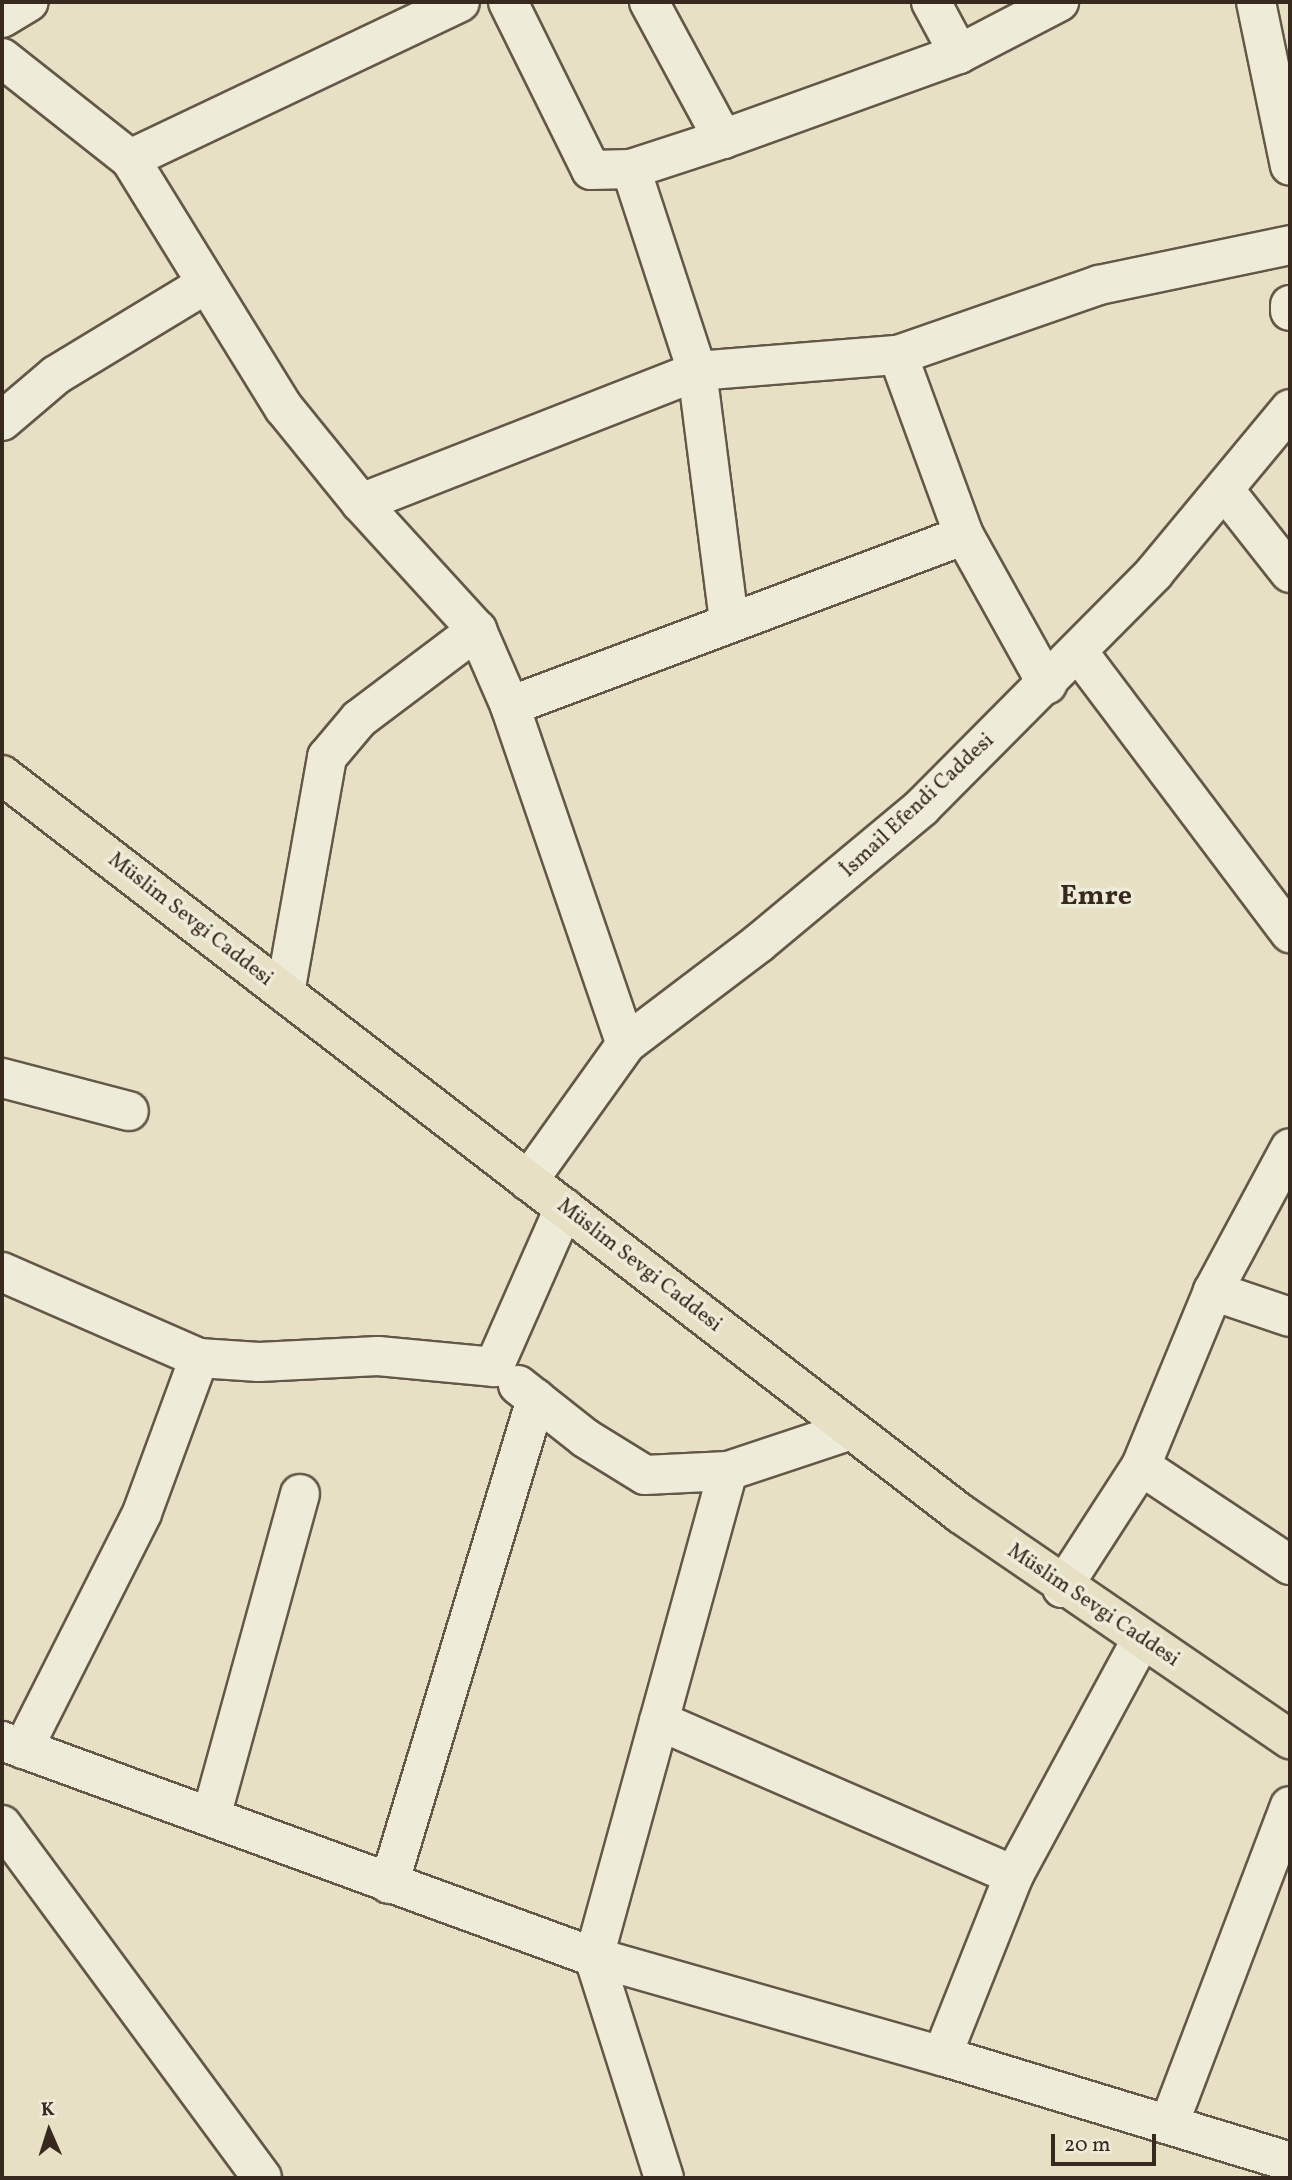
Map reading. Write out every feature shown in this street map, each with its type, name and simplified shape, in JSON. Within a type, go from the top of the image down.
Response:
[{"type":"main road","name":"Müslim Sevgi Caddesi","points":[[2,775],[852,1430],[1062,1588],[1290,1739]]},
{"type":"street","points":[[2,18],[29,2]]},
{"type":"street","points":[[130,159],[460,2]]},
{"type":"street","points":[[508,2],[591,170],[631,169],[723,139],[959,54],[1059,2]]},
{"type":"street","points":[[649,2],[723,139]]},
{"type":"street","points":[[931,2],[959,54]]},
{"type":"street","points":[[1256,2],[1290,166]]},
{"type":"street","points":[[2,58],[130,159],[284,408],[361,503],[477,630],[510,706],[626,1044]]},
{"type":"street","points":[[631,169],[697,371],[729,621]]},
{"type":"street","points":[[361,503],[697,371],[898,355],[1099,285],[1290,245]]},
{"type":"street","points":[[2,421],[56,375],[206,284]]},
{"type":"street","points":[[1290,304],[1290,311]]},
{"type":"street","points":[[898,355],[964,535],[1047,684]]},
{"type":"street","name":"İsmail Efendi Caddesi","points":[[528,1181],[626,1044],[850,870],[922,807],[1079,653],[1226,492],[1290,409]]},
{"type":"street","points":[[1226,492],[1290,573]]},
{"type":"street","points":[[510,706],[729,621],[964,535]]},
{"type":"street","points":[[285,993],[327,757],[359,719],[477,630]]},
{"type":"street","points":[[1079,653],[1290,933]]},
{"type":"street","points":[[2,1078],[129,1111]]},
{"type":"street","points":[[1062,1588],[1140,1466],[1213,1291],[1290,1148]]},
{"type":"street","points":[[494,1367],[564,1208]]},
{"type":"street","points":[[2,1272],[199,1358],[259,1362],[378,1356],[494,1367],[585,1438],[645,1475],[727,1471],[852,1430]]},
{"type":"street","points":[[1213,1291],[1290,1317]]},
{"type":"street","points":[[199,1358],[142,1513],[12,1745],[594,1957],[942,2056],[1290,2162]]},
{"type":"street","points":[[389,1884],[536,1399]]},
{"type":"street","points":[[1140,1466],[1290,1565]]},
{"type":"street","points":[[664,2178],[594,1957],[727,1471]]},
{"type":"street","points":[[211,1817],[300,1494]]},
{"type":"street","points":[[942,2056],[1014,1875],[1141,1640]]},
{"type":"street","points":[[659,1721],[1014,1875]]},
{"type":"street","points":[[1169,2124],[1290,1806]]},
{"type":"street","points":[[2,1825],[262,2178]]},
{"type":"district","name":"Emre","points":[[1096,897]]}]
